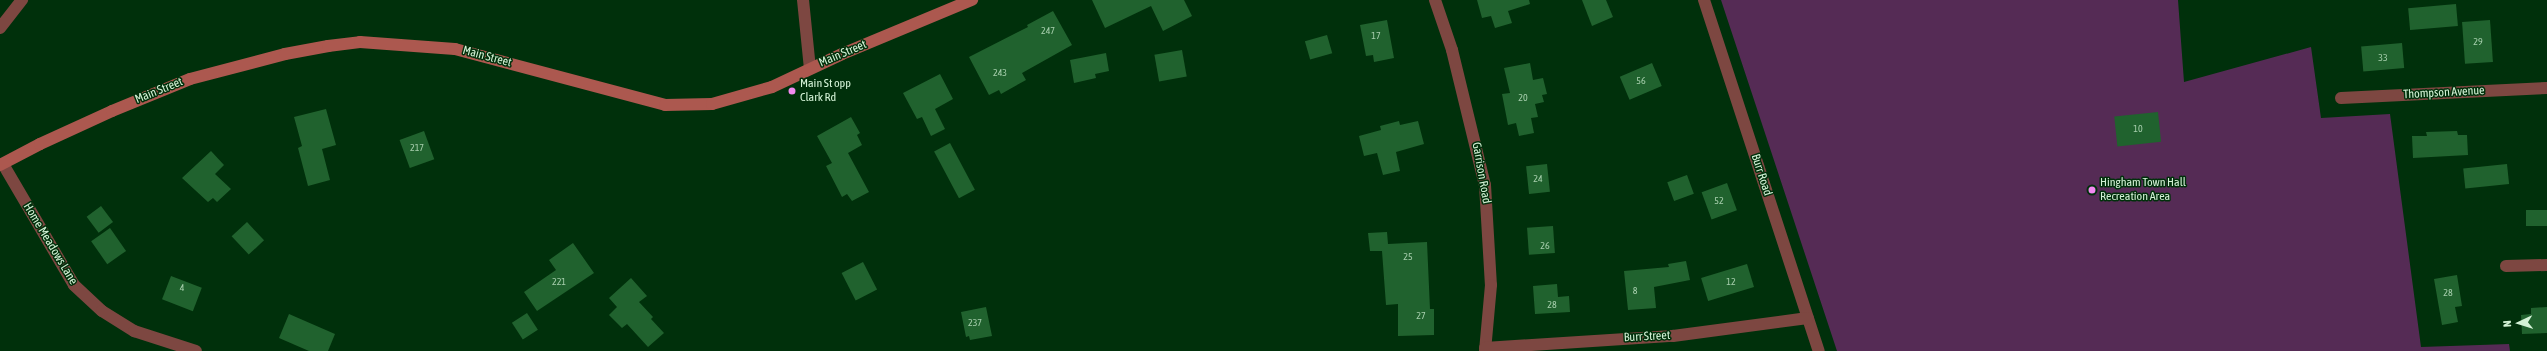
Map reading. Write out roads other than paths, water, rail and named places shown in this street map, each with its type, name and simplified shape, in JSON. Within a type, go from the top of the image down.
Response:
[{"type":"main road","name":"Main Street","points":[[1,165],[40,144],[112,111],[190,79],[285,54],[328,46],[360,42],[455,49],[664,105],[712,104],[772,87],[810,69],[972,0]]},
{"type":"street","points":[[0,28],[22,0]]},
{"type":"street","points":[[803,0],[810,69]]},
{"type":"street","name":"Garrison Road","points":[[1435,0],[1452,50],[1485,185],[1490,285],[1485,350]]},
{"type":"street","name":"Burr Road","points":[[1704,0],[1819,351]]},
{"type":"street","name":"Thompson Avenue","points":[[2341,98],[2547,88]]},
{"type":"street","name":"Home Meadows Lane","points":[[1,165],[74,285],[102,311],[134,331],[196,351]]},
{"type":"street","points":[[2506,266],[2547,265]]},
{"type":"street","name":"Burr Street","points":[[1485,350],[1673,336],[1808,318]]},
{"type":"place","name":"Main St opp Clark Rd","points":[[792,91]]},
{"type":"place","name":"Hingham Town Hall Recreation Area","points":[[2092,190]]}]
